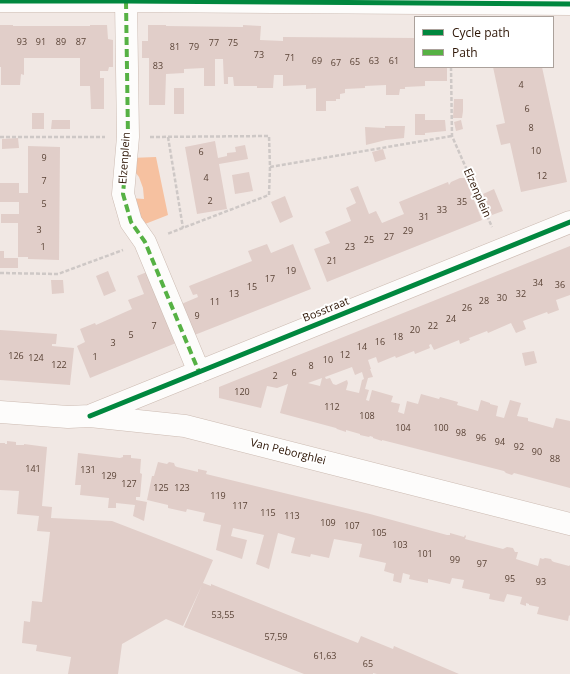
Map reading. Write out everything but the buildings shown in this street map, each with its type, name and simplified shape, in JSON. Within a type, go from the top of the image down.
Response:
[{"type":"street","points":[[0,1],[126,1],[570,7]]},
{"type":"street","name":"Elzenplein","points":[[126,1],[128,137],[123,194],[131,222],[145,242],[199,372]]},
{"type":"street","name":"Bosstraat","points":[[90,416],[570,222]]},
{"type":"street","name":"Van Peborghlei","points":[[0,412],[68,417],[90,416],[185,426],[570,524]]},
{"type":"path","points":[[270,167],[452,136]]},
{"type":"path","points":[[168,137],[183,228]]},
{"type":"shaded area","points":[[156,157],[168,215],[140,226],[129,198],[144,199],[143,188],[139,177],[132,168],[130,158]]},
{"type":"marked path","points":[[126,1],[128,137],[123,194],[131,222],[145,242],[199,372]]},
{"type":"cycle path","points":[[0,1],[570,4]]},
{"type":"cycle path","points":[[90,416],[570,222]]}]
